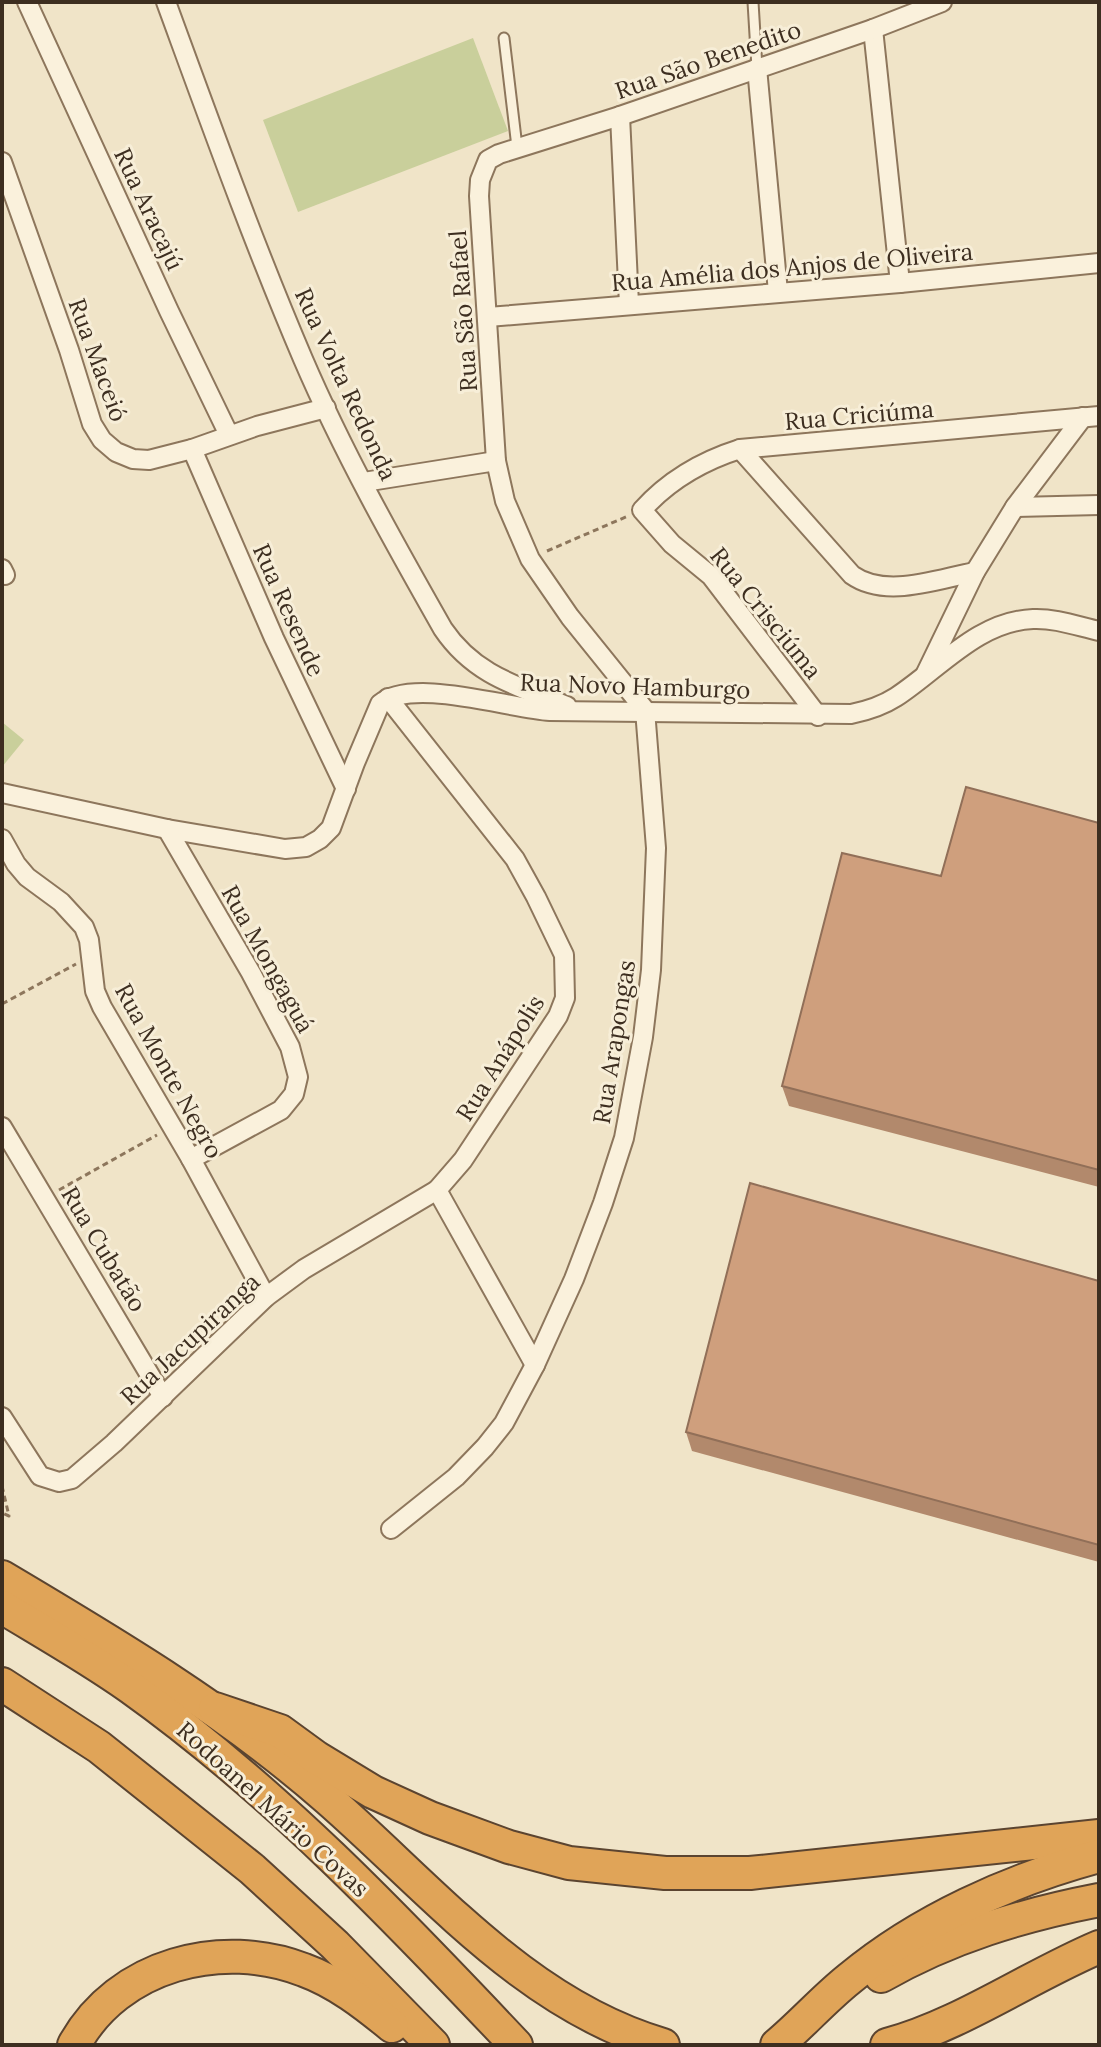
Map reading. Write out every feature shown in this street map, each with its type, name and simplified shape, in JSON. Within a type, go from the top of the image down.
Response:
[{"type":"highway","points":[[2,1577],[215,1709],[328,1798],[434,1900],[552,1993],[591,2017],[637,2038],[663,2045]]},
{"type":"highway","name":"Rodoanel Mário Covas","points":[[2,1607],[130,1687],[259,1790],[430,1954],[516,2045]]},
{"type":"highway","points":[[2,1684],[99,1747],[252,1869],[335,1945],[433,2045]]},
{"type":"highway","points":[[215,1709],[280,1731],[373,1792],[430,1818],[509,1847],[595,1867],[665,1873],[750,1873],[1099,1836]]},
{"type":"highway","points":[[781,2042],[848,1980],[890,1948],[950,1914],[1007,1887],[1099,1856]]},
{"type":"highway","points":[[781,2042],[843,1998],[895,1968],[953,1941],[1000,1924],[1099,1900]]},
{"type":"highway","points":[[887,2045],[919,2034],[1099,1947]]},
{"type":"highway","points":[[74,2045],[113,1997],[139,1981],[167,1966],[228,1956],[283,1962],[308,1971],[370,2008],[415,2045]]},
{"type":"street","name":"Rua Aracajú","points":[[27,2],[229,435]]},
{"type":"street","name":"Rua Volta Redonda","points":[[166,2],[244,214],[304,361],[417,584],[457,649],[477,667],[577,710]]},
{"type":"street","name":"Rua São Benedito","points":[[488,160],[517,147],[620,116],[873,29],[942,2]]},
{"type":"street","points":[[873,29],[900,283]]},
{"type":"street","points":[[757,68],[778,292]]},
{"type":"street","points":[[620,116],[629,304]]},
{"type":"street","name":"Rua São Rafael","points":[[488,160],[480,180],[479,196],[496,461],[505,501],[530,559],[570,617],[645,710]]},
{"type":"street","name":"Rua Maceió","points":[[2,162],[92,424],[102,440],[116,452],[133,459],[149,460],[326,408]]},
{"type":"street","name":"Rua Amélia dos Anjos de Oliveira","points":[[488,317],[900,283],[1099,263]]},
{"type":"street","points":[[924,676],[975,572],[1015,507],[1091,416]]},
{"type":"street","name":"Rua Criciúma","points":[[642,510],[667,485],[689,471],[740,449],[1091,416]]},
{"type":"street","name":"Rua Resende","points":[[192,449],[274,638],[346,789]]},
{"type":"street","points":[[740,449],[852,575],[864,583],[893,587],[975,572]]},
{"type":"street","points":[[364,482],[496,461]]},
{"type":"street","points":[[1015,507],[1099,505]]},
{"type":"street","name":"Rua Crisciúma","points":[[642,510],[672,544],[711,576],[818,716]]},
{"type":"street","name":"Rua Novo Hamburgo","points":[[388,698],[406,692],[424,692],[523,709],[818,716],[851,714],[870,710],[895,698],[981,636],[1008,623],[1049,619],[1099,631]]},
{"type":"street","points":[[2,793],[167,829],[285,849],[306,847],[331,828],[371,723],[380,704],[388,698]]},
{"type":"street","name":"Rua Anápolis","points":[[388,698],[515,859],[564,955],[567,978],[565,998],[558,1016],[463,1160],[437,1190]]},
{"type":"street","name":"Rua Arapongas","points":[[391,1529],[456,1477],[504,1423],[535,1365],[574,1279],[624,1138],[641,1050],[651,970],[656,848],[645,710]]},
{"type":"street","name":"Rua Mongaguá","points":[[167,829],[251,973],[290,1047],[298,1077],[294,1094],[281,1110],[191,1159]]},
{"type":"street","name":"Rua Monte Negro","points":[[2,839],[27,877],[76,916],[89,940],[92,975],[102,1007],[191,1159],[266,1297]]},
{"type":"street","name":"Rua Cubatão","points":[[2,1127],[163,1397]]},
{"type":"street","points":[[437,1190],[535,1365]]},
{"type":"street","name":"Rua Jacupiranga","points":[[2,1417],[40,1476],[59,1482],[72,1479],[163,1397],[266,1297],[304,1269],[437,1190]]},
{"type":"lane","points":[[753,2],[757,68]]},
{"type":"lane","points":[[504,38],[517,147]]},
{"type":"path","points":[[530,559],[642,510]]},
{"type":"path","points":[[2,1004],[91,956]]},
{"type":"path","points":[[45,1198],[171,1127]]},
{"type":"path","points":[[2,1486],[9,1516],[2,1513]]},
{"type":"green space","points":[[473,38],[508,131],[298,212],[263,120]]},
{"type":"green space","points":[[2,722],[24,740],[2,767]]},
{"type":"building","points":[[966,787],[1099,823],[1099,1170],[782,1086],[842,853],[941,876]]},
{"type":"building","points":[[750,1183],[1099,1281],[1099,1545],[686,1432]]}]
